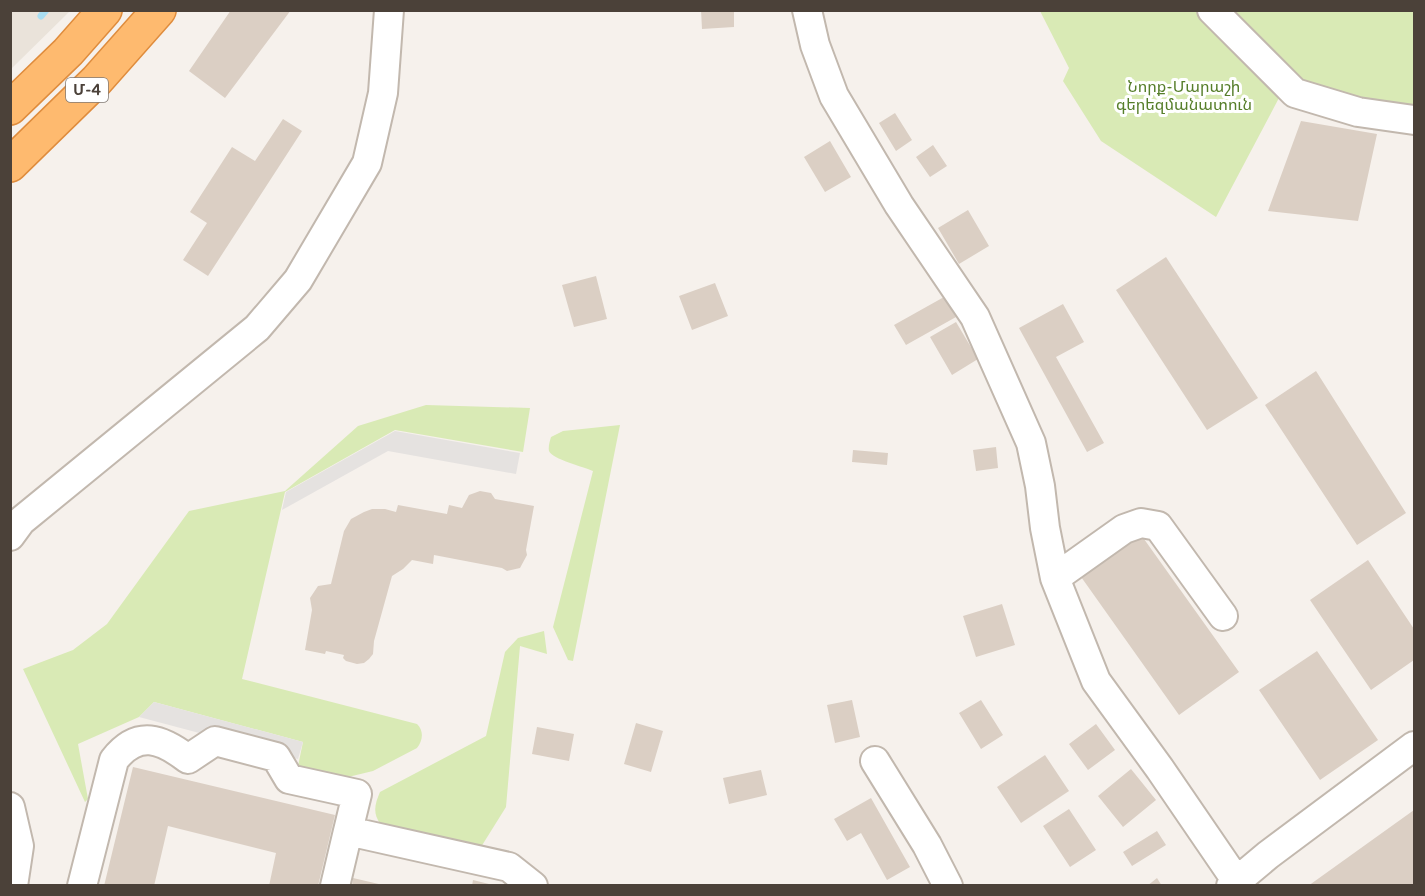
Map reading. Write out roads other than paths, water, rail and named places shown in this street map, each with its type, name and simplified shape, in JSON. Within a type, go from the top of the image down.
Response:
[{"type":"highway","name":"Մ-4","points":[[10,108],[68,51],[105,10]]},
{"type":"highway","name":"Մ-4","points":[[10,165],[97,80],[159,10]]},
{"type":"street","points":[[10,536],[21,521],[257,328],[298,280],[367,163],[383,93],[389,10]]},
{"type":"street","points":[[807,10],[815,45],[834,96],[899,205],[975,317],[1031,443],[1040,486],[1044,528],[1055,578],[1096,681],[1160,769],[1236,884],[1268,855],[1414,746]]},
{"type":"street","points":[[1212,10],[1295,93],[1358,112],[1414,120]]},
{"type":"street","points":[[1055,578],[1124,529],[1141,523],[1158,526],[1223,616]]},
{"type":"street","points":[[82,885],[114,760],[122,750],[134,743],[159,741],[170,745],[188,759],[215,741],[276,757],[289,779],[357,794],[335,885]]},
{"type":"street","points":[[875,761],[927,845],[948,885]]},
{"type":"street","points":[[10,807],[19,846],[13,885]]},
{"type":"street","points":[[348,831],[509,867],[533,885]]},
{"type":"waterway","points":[[41,16],[46,10]]},
{"type":"park label","name":"Նորք-Մարաշի գերեզմանատուն","points":[[1184,95]]}]
